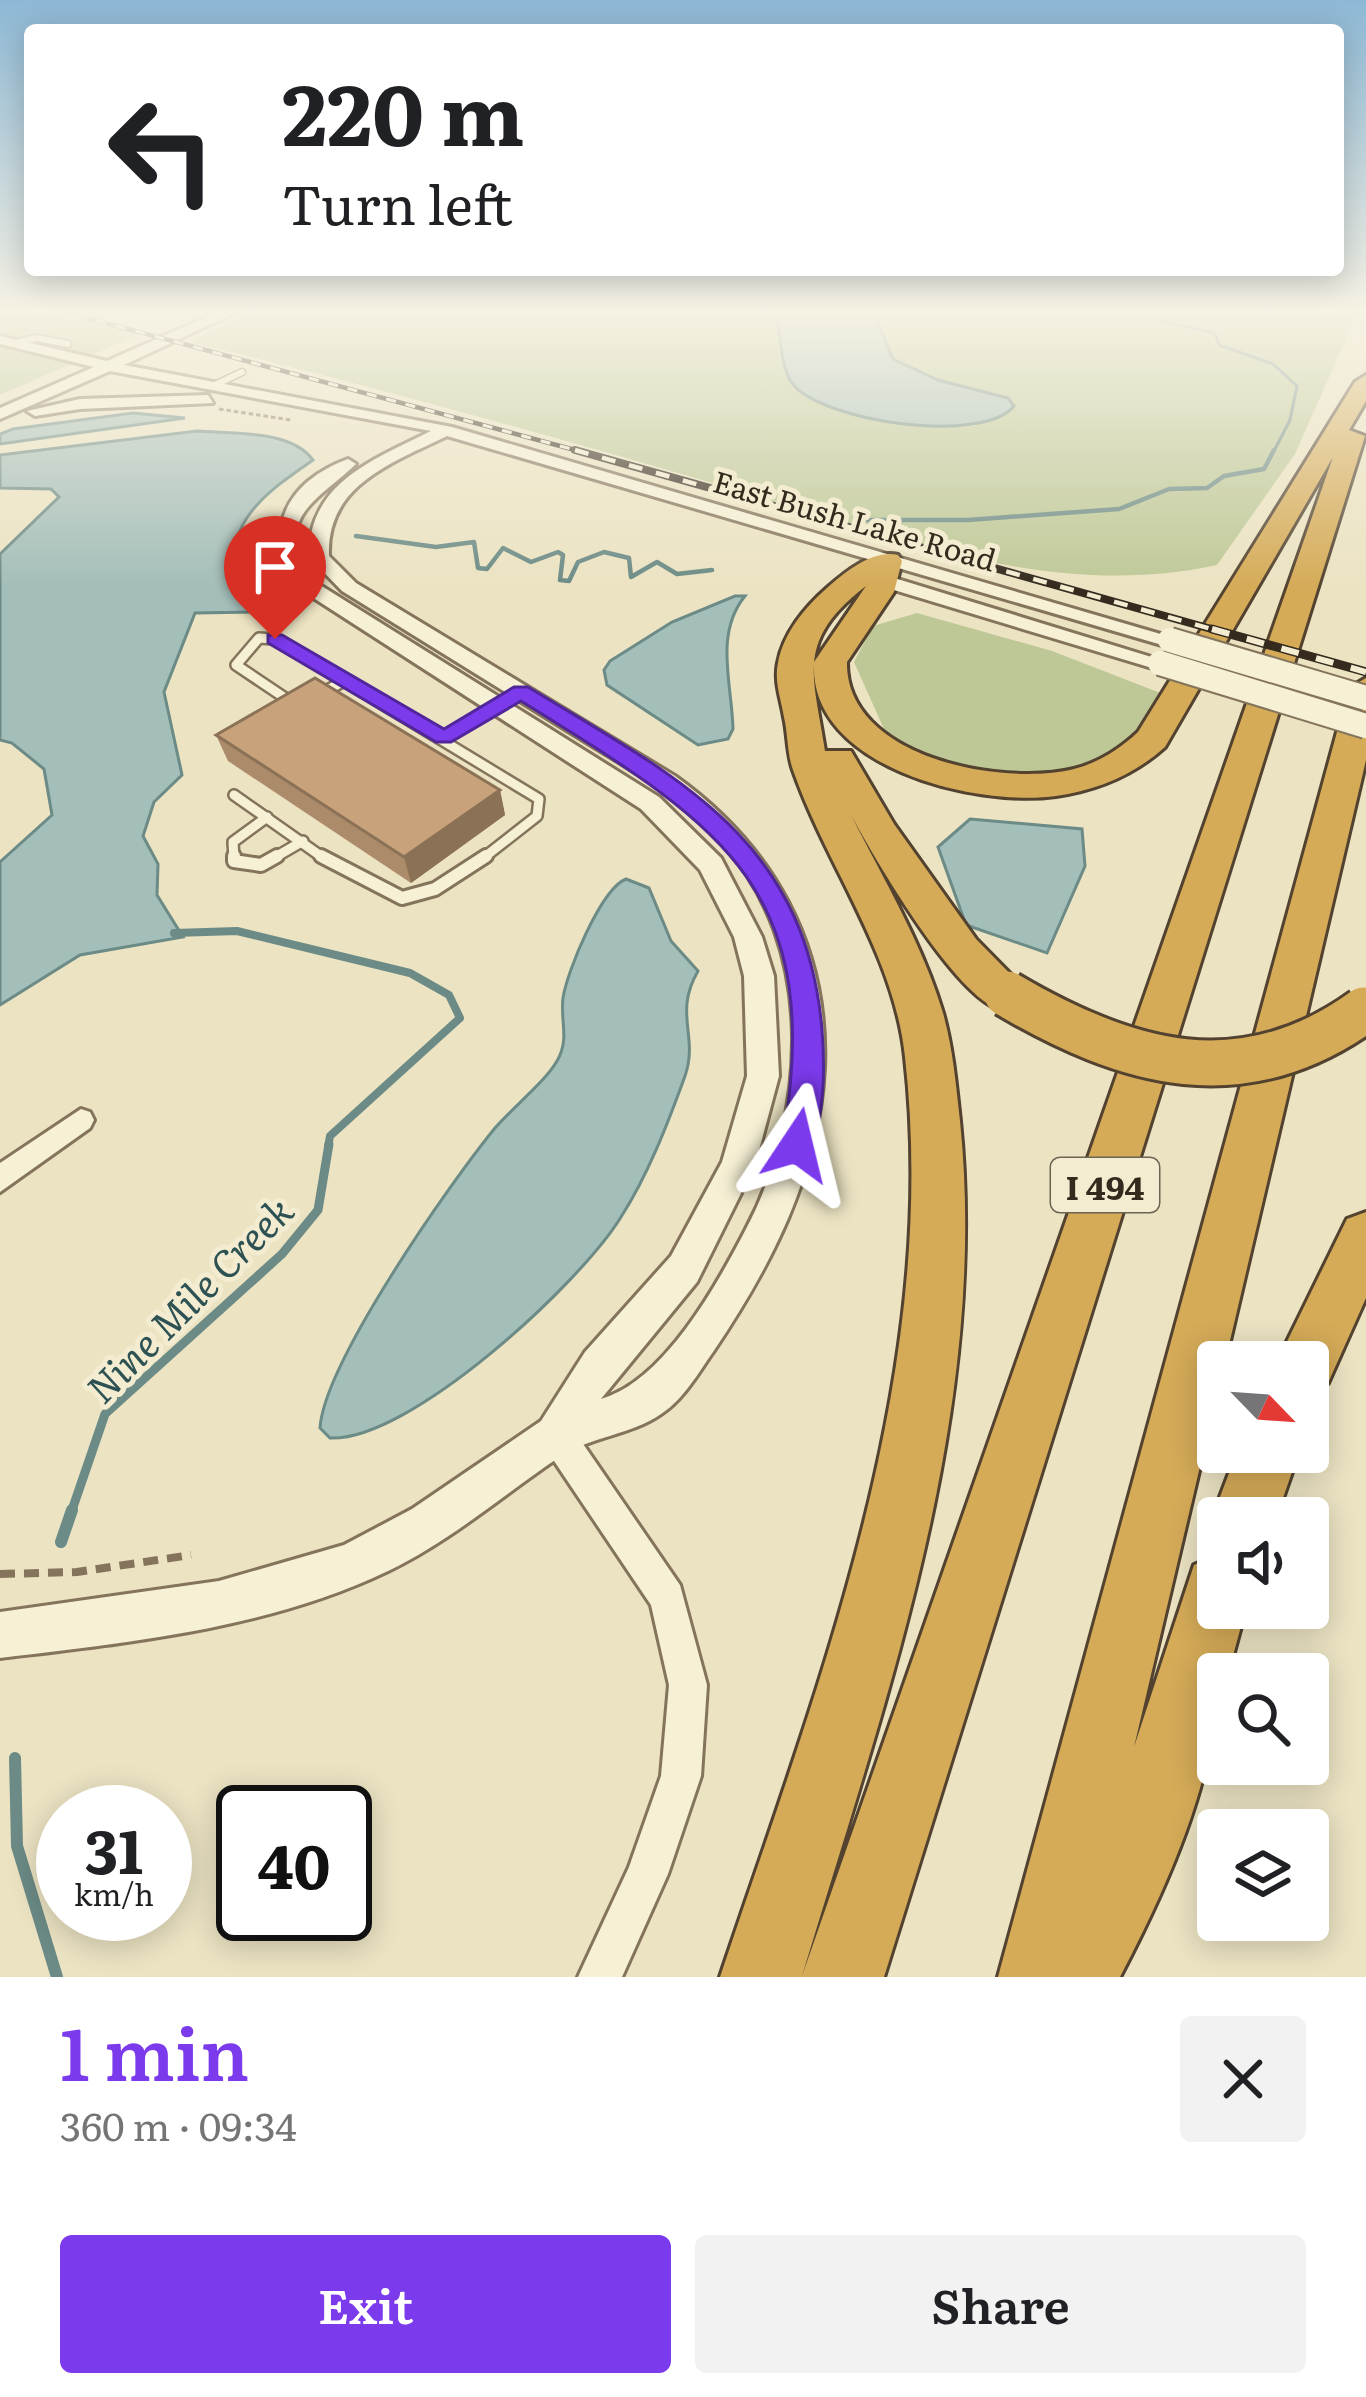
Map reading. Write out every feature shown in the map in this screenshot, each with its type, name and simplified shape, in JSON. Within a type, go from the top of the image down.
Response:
[{"type":"highway","points":[[879,572],[829,668],[838,705],[875,744],[942,773],[997,784],[1046,785],[1108,770],[1152,739],[1354,402]]},
{"type":"highway","name":"I 494","points":[[843,1977],[1363,402]]},
{"type":"highway","points":[[761,1977],[853,1684],[911,1454],[937,1250],[929,1054],[915,996],[898,946],[810,767],[794,676],[803,636],[879,572]]},
{"type":"highway","points":[[1039,1977],[1366,688]]},
{"type":"highway","points":[[803,721],[842,763],[879,832],[961,951],[1006,994],[1103,1044],[1200,1064],[1255,1062],[1309,1050],[1334,1037],[1365,1009]]},
{"type":"highway","points":[[1317,1341],[1366,1237]]},
{"type":"highway","points":[[1076,1977],[1134,1870],[1206,1629]]},
{"type":"street","points":[[0,417],[26,402]]},
{"type":"street","points":[[0,417],[80,404],[146,402]]},
{"type":"street","name":"East Bush Lake Road","points":[[246,402],[425,433],[879,572],[1170,640],[1366,698]]},
{"type":"street","name":"East Bush Lake Road","points":[[287,402],[425,433],[1366,726]]},
{"type":"street","points":[[0,1635],[156,1616],[254,1597],[351,1566],[466,1500],[556,1434],[647,1401],[743,1279],[790,1171],[804,1120],[808,1018],[790,932],[751,860],[726,830],[666,781],[324,599],[305,584],[286,550],[290,517],[314,487],[425,433]]},
{"type":"street","points":[[425,433],[340,491],[319,518],[319,557],[349,587],[650,803],[711,865],[748,937],[764,1027],[754,1124],[719,1208],[684,1268],[599,1366],[556,1434]]},
{"type":"street","points":[[0,1179],[81,1120]]},
{"type":"street","points":[[556,1434],[667,1598],[688,1685],[680,1776],[647,1874],[600,1977]]},
{"type":"lane","points":[[234,795],[366,884],[401,898],[436,889],[537,816],[539,799],[444,738],[346,680],[275,639],[260,638],[236,665],[297,706],[346,680]]},
{"type":"lane","points":[[444,738],[508,700]]},
{"type":"lane","points":[[267,818],[233,842],[234,861],[261,866],[303,841]]},
{"type":"path","points":[[0,1574],[77,1572],[191,1555]]},
{"type":"green space","points":[[423,402],[834,402],[879,417],[974,426],[1003,402],[1318,402],[1295,454],[1217,565],[1151,574],[1084,574],[952,554]]},
{"type":"green space","points":[[917,613],[1052,651],[1163,694],[1138,739],[1056,776],[956,768],[888,738],[854,662],[873,626]]},
{"type":"water","points":[[820,402],[1011,402],[1014,406],[997,418],[938,426],[902,424]]},
{"type":"water","points":[[133,413],[185,418],[0,444],[0,434],[13,429]]},
{"type":"water","points":[[197,431],[276,438],[313,460],[261,501],[236,542],[234,565],[254,612],[195,613],[164,692],[182,775],[154,802],[143,836],[158,864],[157,895],[183,937],[80,955],[0,1005],[0,862],[52,815],[44,769],[12,743],[0,740],[0,554],[59,497],[51,489],[0,488],[0,455]]},
{"type":"water","points":[[745,596],[727,643],[733,729],[728,739],[698,745],[607,685],[604,670],[610,661],[672,622]]},
{"type":"water","points":[[970,819],[1082,829],[1085,866],[1047,953],[966,925],[938,847]]},
{"type":"water","points":[[626,879],[649,888],[671,941],[698,971],[687,1000],[689,1062],[640,1184],[600,1246],[490,1354],[403,1415],[364,1432],[330,1438],[320,1428],[327,1399],[365,1319],[449,1189],[495,1128],[557,1061],[571,969],[596,914]]},
{"type":"building","points":[[315,678],[500,790],[404,857],[216,735]]},
{"type":"waterway","points":[[1273,453],[1294,402]]},
{"type":"waterway","points":[[863,520],[968,520],[1119,509],[1169,489],[1207,488],[1224,476],[1264,469],[1274,450]]},
{"type":"waterway","points":[[356,536],[436,547],[474,542],[478,568],[487,569],[503,548],[531,562],[558,552],[563,555],[560,580],[569,581],[578,562],[604,552],[629,558],[631,577],[657,562],[677,574],[712,570]]},
{"type":"waterway","name":"Nine Mile Creek","points":[[174,933],[237,931],[410,973],[449,995],[460,1018],[330,1136],[328,1147]]},
{"type":"waterway","name":"Nine Mile Creek","points":[[71,1513],[105,1414],[282,1254],[318,1210],[329,1144]]},
{"type":"waterway","name":"Nine Mile Creek","points":[[61,1542],[72,1510]]},
{"type":"waterway","name":"Nine Mile Creek","points":[[15,1758],[17,1846],[57,1977]]},
{"type":"railway","points":[[399,402],[577,451]]},
{"type":"railway","points":[[577,451],[586,453]]},
{"type":"railway","points":[[577,451],[1222,632]]},
{"type":"railway","points":[[1212,629],[1366,672]]},
{"type":"route","points":[[275,639],[444,738],[521,692],[666,781],[726,830],[772,895],[803,974],[810,1067],[797,1145]]}]
